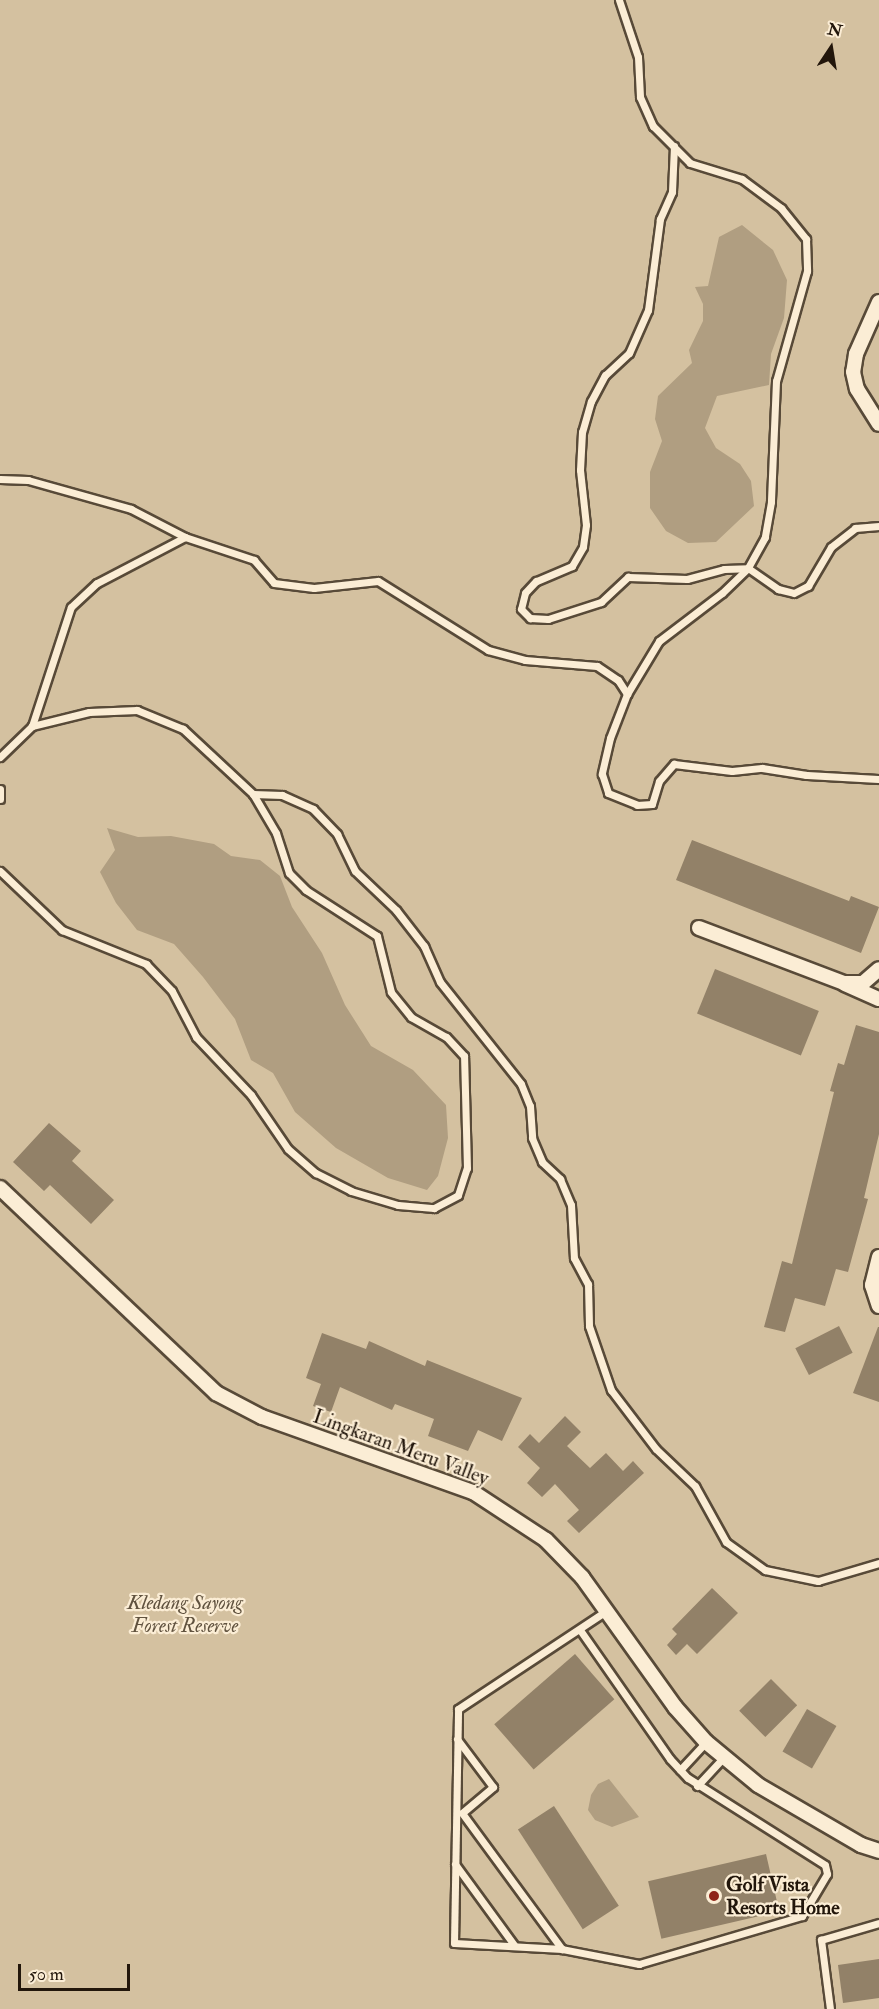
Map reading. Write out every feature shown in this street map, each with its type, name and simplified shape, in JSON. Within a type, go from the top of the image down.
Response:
[{"type":"street","points":[[879,302],[856,354],[853,372],[857,389],[879,424]]},
{"type":"street","points":[[699,928],[844,983],[855,991],[879,999]]},
{"type":"street","points":[[844,983],[863,983],[879,969]]},
{"type":"street","name":"Lingkaran Meru Valley","points":[[0,1188],[216,1393],[262,1417],[445,1479],[498,1505],[565,1557],[675,1707],[723,1758],[758,1785],[861,1845],[879,1851]]},
{"type":"street","points":[[879,1257],[872,1285],[879,1306]]},
{"type":"lane","points":[[619,0],[638,57],[640,97],[654,126],[690,163],[742,179],[781,208],[806,239],[807,271],[776,381],[771,502],[765,537],[748,568],[722,593],[659,641],[627,694],[610,738],[602,774],[608,793],[637,805],[652,804],[658,782],[674,764],[732,771],[762,768],[818,776],[879,779]]},
{"type":"lane","points":[[674,146],[672,192],[660,219],[648,310],[629,352],[605,375],[591,400],[582,432],[580,470],[586,525],[583,547],[572,566],[536,581],[525,593],[521,609],[530,618],[548,619],[601,602],[628,577],[687,579],[724,569],[748,568],[778,589],[794,593],[808,586],[831,547],[855,528],[879,526]]},
{"type":"lane","points":[[0,479],[28,480],[131,509],[185,537],[254,560],[274,583],[314,588],[378,581],[488,650],[525,660],[597,666],[618,680],[627,694]]},
{"type":"lane","points":[[0,757],[32,726],[71,607],[97,583],[185,537]]},
{"type":"lane","points":[[0,871],[62,930],[146,964],[172,990],[196,1037],[251,1095],[288,1149],[316,1173],[351,1191],[398,1206],[434,1208],[458,1195],[467,1168],[464,1056],[446,1037],[411,1017],[391,992],[377,936],[306,890],[289,873],[276,833],[253,794],[183,729],[137,710],[88,712],[32,726]]},
{"type":"lane","points":[[0,789],[0,799]]},
{"type":"lane","points":[[253,794],[282,795],[313,809],[337,834],[355,871],[403,919],[424,946],[440,982],[521,1084],[530,1106],[532,1138],[542,1162],[560,1179],[571,1205],[574,1258],[588,1284],[589,1326],[611,1390],[656,1449],[695,1486],[726,1542],[765,1570],[818,1581],[879,1563]]},
{"type":"lane","points":[[580,1630],[680,1770],[697,1786],[825,1865],[827,1874],[802,1916],[639,1964],[562,1949],[454,1943],[454,1864],[459,1813],[458,1709],[570,1631],[580,1630],[606,1611]]},
{"type":"lane","points":[[457,1738],[494,1787],[459,1813]]},
{"type":"lane","points":[[680,1770],[706,1742]]},
{"type":"lane","points":[[697,1786],[723,1758]]},
{"type":"lane","points":[[459,1813],[562,1949]]},
{"type":"lane","points":[[454,1864],[514,1945]]},
{"type":"lane","points":[[830,2009],[821,1940],[879,1923]]},
{"type":"green space","name":"Kledang Sayong Forest Reserve","points":[[0,0],[879,0],[879,2009],[0,2009]]},
{"type":"shaded area","points":[[742,225],[773,250],[787,280],[784,318],[771,354],[769,385],[717,396],[705,428],[716,448],[740,464],[751,481],[754,506],[716,542],[688,543],[666,531],[650,508],[650,472],[662,441],[655,419],[658,396],[692,363],[689,350],[703,321],[703,304],[695,287],[708,286],[719,237]]},
{"type":"shaded area","points":[[107,828],[138,837],[171,836],[214,844],[231,856],[260,860],[280,876],[292,907],[322,953],[345,1005],[371,1046],[413,1070],[446,1105],[448,1138],[438,1176],[427,1190],[388,1178],[336,1148],[295,1112],[273,1073],[251,1060],[235,1019],[203,977],[174,944],[137,930],[116,903],[100,872],[115,850]]},
{"type":"shaded area","points":[[609,1779],[639,1817],[612,1827],[595,1820],[588,1810],[591,1795],[598,1784]]},
{"type":"building","points":[[692,840],[849,901],[851,896],[879,907],[861,953],[676,880]]},
{"type":"building","points":[[715,969],[819,1011],[801,1055],[697,1014]]},
{"type":"building","points":[[856,1025],[879,1032],[879,1134],[864,1198],[868,1199],[848,1272],[836,1269],[825,1306],[795,1298],[785,1332],[764,1327],[782,1261],[792,1264],[834,1092],[830,1091],[838,1063],[844,1065]]},
{"type":"building","points":[[49,1123],[81,1151],[72,1161],[114,1200],[91,1224],[50,1185],[44,1191],[13,1162]]},
{"type":"building","points":[[839,1326],[853,1353],[809,1375],[795,1348]]},
{"type":"building","points":[[879,1327],[879,1402],[853,1393]]},
{"type":"building","points":[[322,1333],[366,1349],[369,1341],[425,1366],[427,1360],[522,1398],[502,1441],[478,1430],[468,1451],[428,1436],[434,1419],[395,1404],[392,1410],[340,1387],[331,1412],[313,1406],[321,1384],[306,1378]]},
{"type":"building","points":[[565,1416],[581,1432],[567,1446],[590,1468],[606,1453],[623,1471],[633,1461],[644,1473],[579,1533],[567,1521],[579,1510],[555,1484],[542,1497],[527,1483],[540,1468],[518,1447],[530,1434],[539,1443]]},
{"type":"building","points":[[712,1588],[738,1613],[697,1654],[687,1644],[676,1655],[667,1645],[677,1634],[672,1629]]},
{"type":"building","points":[[575,1654],[614,1699],[534,1769],[494,1724]]},
{"type":"building","points":[[771,1679],[797,1705],[765,1737],[739,1711]]},
{"type":"building","points":[[807,1709],[836,1726],[812,1768],[782,1751]]},
{"type":"building","points":[[554,1806],[619,1906],[583,1929],[518,1829]]},
{"type":"building","name":"Golf Vista Resorts Home","points":[[766,1854],[779,1911],[661,1939],[648,1881]]},
{"type":"building","points":[[879,1959],[879,1998],[843,2003],[838,1965]]},
{"type":"place","name":"Golf Vista Resorts Home","points":[[714,1896]]}]
